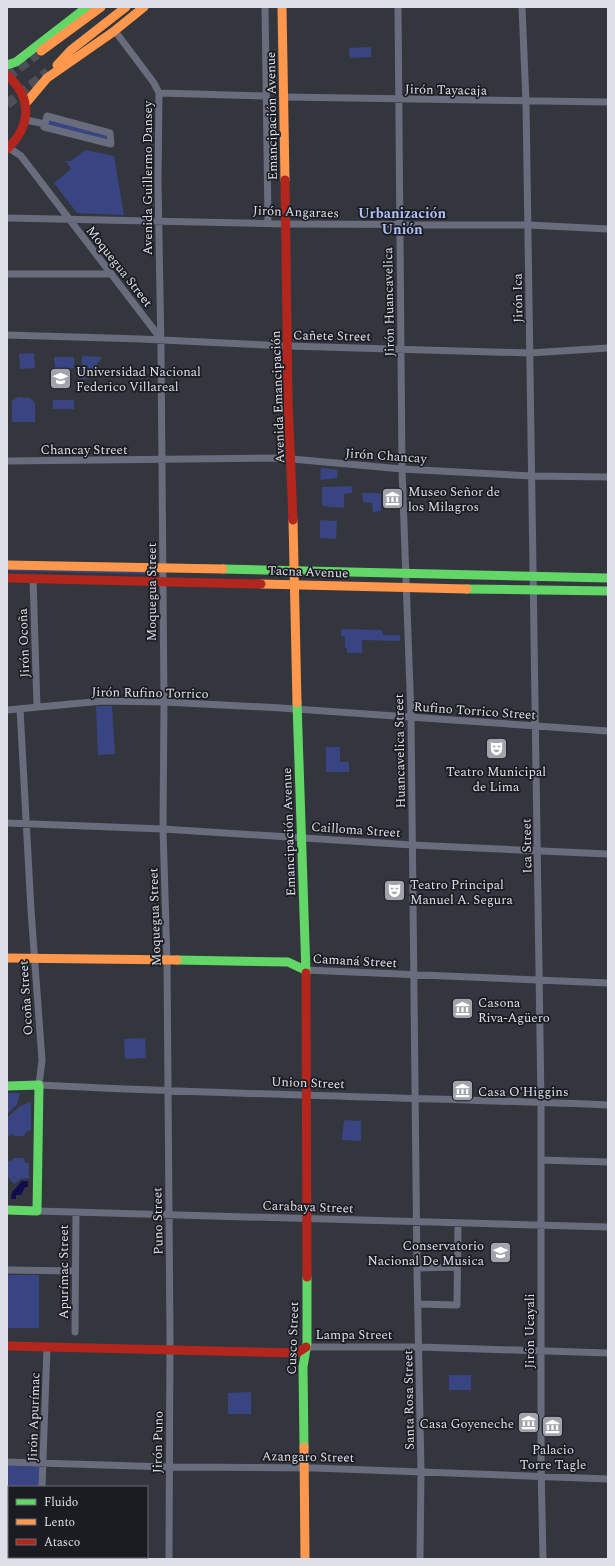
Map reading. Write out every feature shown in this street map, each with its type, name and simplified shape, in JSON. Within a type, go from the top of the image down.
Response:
[{"type":"main road","points":[[34,53],[87,7]]},
{"type":"main road","points":[[34,53],[93,7]]},
{"type":"main road","points":[[7,65],[13,64],[34,53],[101,7]]},
{"type":"main road","points":[[26,103],[34,90],[71,50],[126,7]]},
{"type":"main road","points":[[47,75],[135,7]]},
{"type":"main road","points":[[47,75],[115,31],[144,7]]},
{"type":"main road","name":"Emancipación Avenue","points":[[282,7],[286,224]]},
{"type":"main road","points":[[7,74],[20,88],[26,103],[26,120],[20,135],[8,148]]},
{"type":"main road","name":"Avenida Emancipación","points":[[286,224],[294,567]]},
{"type":"main road","name":"Tacna Avenue","points":[[7,560],[162,565]]},
{"type":"main road","name":"Tacna Avenue","points":[[7,564],[294,567],[533,574],[608,578]]},
{"type":"main road","name":"Emancipación Avenue","points":[[294,567],[300,838],[305,970],[305,1094]]},
{"type":"main road","name":"Tacna Avenue","points":[[533,574],[608,572]]},
{"type":"main road","name":"Tacna Avenue","points":[[7,578],[294,584],[407,589],[608,591]]},
{"type":"main road","name":"Camaná Street","points":[[7,958],[288,962],[305,970]]},
{"type":"main road","points":[[37,1211],[39,1085]]},
{"type":"main road","name":"Union Street","points":[[7,1086],[39,1085]]},
{"type":"main road","name":"Cusco Street","points":[[304,1559],[303,1368],[307,1342],[305,1094]]},
{"type":"main road","name":"Carabaya Street","points":[[7,1210],[37,1211]]},
{"type":"main road","name":"Lampa Street","points":[[7,1346],[297,1353],[306,1347]]},
{"type":"street","points":[[265,7],[268,222]]},
{"type":"street","name":"Jirón Huancavelica","points":[[398,7],[402,469],[407,570]]},
{"type":"street","name":"Jirón Ica","points":[[522,7],[526,102],[533,590]]},
{"type":"street","name":"Avenida Guillermo Dansey","points":[[115,31],[154,83],[159,93],[158,220],[161,339]]},
{"type":"street","points":[[159,93],[266,96]]},
{"type":"street","name":"Jirón Tayacaja","points":[[284,97],[526,102],[608,102]]},
{"type":"street","points":[[26,120],[45,124],[44,126],[111,144],[110,133],[47,116],[45,124]]},
{"type":"street","name":"Moquegua Street","points":[[8,148],[21,156],[161,339],[164,702],[163,829],[167,961],[167,1091]]},
{"type":"street","name":"Jirón Angaraes","points":[[7,218],[268,222],[286,224],[528,226],[608,229]]},
{"type":"street","points":[[7,274],[111,274]]},
{"type":"street","name":"Cañete Street","points":[[7,335],[161,339],[288,346],[530,353],[608,348]]},
{"type":"street","name":"Jirón Chancay","points":[[162,460],[276,458],[402,469],[532,476],[608,477]]},
{"type":"street","name":"Chancay Street","points":[[7,461],[162,460]]},
{"type":"street","name":"Huancavelica Street","points":[[407,570],[411,718],[415,1097]]},
{"type":"street","name":"Jirón Ocoña","points":[[33,578],[37,707]]},
{"type":"street","name":"Ica Street","points":[[533,590],[541,1102]]},
{"type":"street","name":"Jirón Rufino Torrico","points":[[7,710],[103,701],[164,702]]},
{"type":"street","name":"Rufino Torrico Street","points":[[164,702],[608,731]]},
{"type":"street","points":[[20,709],[26,823]]},
{"type":"street","name":"Cailloma Street","points":[[7,823],[163,829],[412,845],[538,849],[608,854]]},
{"type":"street","name":"Ocoña Street","points":[[26,823],[42,1060],[39,1085]]},
{"type":"street","name":"Camaná Street","points":[[305,970],[414,976],[608,983]]},
{"type":"street","name":"Union Street","points":[[39,1085],[167,1091],[415,1097],[608,1105]]},
{"type":"street","name":"Puno Street","points":[[167,1091],[170,1350]]},
{"type":"street","name":"Santa Rosa Street","points":[[415,1097],[421,1471],[420,1559]]},
{"type":"street","name":"Jirón Ucayali","points":[[541,1102],[543,1559]]},
{"type":"street","points":[[541,1160],[608,1162]]},
{"type":"street","name":"Carabaya Street","points":[[37,1211],[608,1227]]},
{"type":"street","name":"Apurímac Street","points":[[75,1332],[76,1212]]},
{"type":"street","points":[[418,1304],[457,1305],[458,1223]]},
{"type":"street","points":[[417,1270],[457,1269]]},
{"type":"street","points":[[7,1270],[75,1271]]},
{"type":"street","name":"Jirón Apurímac","points":[[42,1486],[47,1347]]},
{"type":"street","name":"Lampa Street","points":[[306,1347],[419,1347],[608,1353]]},
{"type":"street","name":"Jirón Puno","points":[[169,1559],[170,1350]]},
{"type":"street","name":"Azangaro Street","points":[[7,1462],[169,1467],[421,1471],[608,1479]]},
{"type":"shaded area","points":[[371,47],[371,57],[350,58],[349,48]]},
{"type":"shaded area","points":[[48,119],[107,135],[108,141],[47,125]]},
{"type":"shaded area","points":[[85,150],[114,156],[124,215],[77,213],[54,183],[71,169],[66,161],[71,161]]},
{"type":"shaded area","points":[[34,353],[35,368],[20,369],[19,354]]},
{"type":"shaded area","points":[[82,356],[102,357],[87,379],[81,379]]},
{"type":"shaded area","points":[[54,357],[74,357],[74,368],[55,368]]},
{"type":"shaded area","points":[[18,397],[30,398],[35,403],[35,422],[12,422],[12,401]]},
{"type":"shaded area","points":[[53,400],[74,400],[74,409],[53,409]]},
{"type":"shaded area","points":[[321,468],[338,470],[337,478],[320,480]]},
{"type":"shaded area","points":[[352,486],[352,493],[344,494],[344,508],[322,506],[322,487]]},
{"type":"shaded area","points":[[362,493],[381,493],[381,511],[373,512],[372,503],[363,502]]},
{"type":"shaded area","points":[[320,520],[337,521],[336,539],[320,538]]},
{"type":"shaded area","points":[[9,568],[147,571],[147,574],[9,571]]},
{"type":"shaded area","points":[[341,629],[382,630],[383,635],[400,635],[400,641],[362,640],[362,653],[347,653],[347,648],[345,648],[345,637],[341,636]]},
{"type":"shaded area","points":[[96,706],[112,706],[115,754],[98,755]]},
{"type":"shaded area","points":[[326,747],[340,747],[340,762],[349,762],[349,772],[326,772]]},
{"type":"shaded area","points":[[145,1038],[146,1058],[125,1059],[124,1039]]},
{"type":"shaded area","points":[[7,1093],[20,1093],[17,1104],[7,1114]]},
{"type":"shaded area","points":[[31,1102],[31,1130],[26,1132],[24,1136],[14,1136],[12,1134],[7,1137],[7,1118],[20,1106]]},
{"type":"shaded area","points":[[344,1120],[361,1121],[361,1141],[342,1139]]},
{"type":"shaded area","points":[[14,1158],[24,1158],[25,1163],[29,1163],[29,1178],[21,1179],[14,1184],[7,1176],[7,1159],[10,1162]]},
{"type":"shaded area","points":[[22,1181],[28,1181],[28,1187],[25,1187],[21,1195],[16,1195],[16,1199],[11,1199],[12,1192]]},
{"type":"shaded area","points":[[7,1275],[39,1275],[39,1328],[7,1328]]},
{"type":"shaded area","points":[[449,1375],[471,1375],[471,1390],[449,1390]]},
{"type":"shaded area","points":[[251,1392],[251,1414],[228,1414],[228,1393]]},
{"type":"shaded area","points":[[7,1465],[38,1466],[40,1467],[39,1486],[8,1486],[8,1558],[45,1559],[7,1559]]},
{"type":"tunnel","points":[[7,77],[37,54]]},
{"type":"tunnel","points":[[7,104],[48,72]]},
{"type":"traffic: fast","points":[[7,65],[16,62],[87,7]]},
{"type":"traffic: fast","points":[[223,569],[608,578]]},
{"type":"traffic: fast","points":[[467,589],[608,591]]},
{"type":"traffic: fast","points":[[297,703],[306,973]]},
{"type":"traffic: fast","points":[[177,960],[288,962],[305,970]]},
{"type":"traffic: fast","points":[[7,1086],[39,1085],[37,1211],[7,1210]]},
{"type":"traffic: fast","points":[[304,1447],[303,1367],[307,1343],[307,1277]]},
{"type":"traffic: slow","points":[[41,51],[101,7]]},
{"type":"traffic: slow","points":[[57,65],[71,50],[126,7]]},
{"type":"traffic: slow","points":[[26,103],[47,78],[113,32],[144,7]]},
{"type":"traffic: slow","points":[[282,7],[285,180]]},
{"type":"traffic: slow","points":[[293,520],[297,703]]},
{"type":"traffic: slow","points":[[7,565],[223,569]]},
{"type":"traffic: slow","points":[[261,584],[467,589]]},
{"type":"traffic: slow","points":[[7,958],[177,960]]},
{"type":"traffic: slow","points":[[304,1447],[305,1559]]},
{"type":"traffic: jam","points":[[7,75],[21,93],[25,102],[26,112],[21,131],[7,149]]},
{"type":"traffic: jam","points":[[285,180],[288,400],[293,520]]},
{"type":"traffic: jam","points":[[7,578],[261,584]]},
{"type":"traffic: jam","points":[[306,973],[307,1277]]},
{"type":"traffic: jam","points":[[7,1346],[297,1353],[306,1347]]},
{"type":"place","name":"Universidad Nacional Federico Villareal","points":[[60,378]]},
{"type":"place","name":"Museo Señor de los Milagros","points":[[392,498]]},
{"type":"place","name":"Teatro Municipal de Lima","points":[[496,749]]},
{"type":"place","name":"Teatro Principal Manuel A. Segura","points":[[395,891]]},
{"type":"place","name":"Casona Riva-Agüero","points":[[463,1009]]},
{"type":"place","name":"Casa O'Higgins","points":[[462,1091]]},
{"type":"place","name":"Conservatorio Nacional De Musica","points":[[500,1252]]},
{"type":"place","name":"Casa Goyeneche","points":[[529,1423]]},
{"type":"place","name":"Palacio Torre Tagle","points":[[553,1427]]},
{"type":"district","name":"Urbanización Unión","points":[[402,222]]}]
